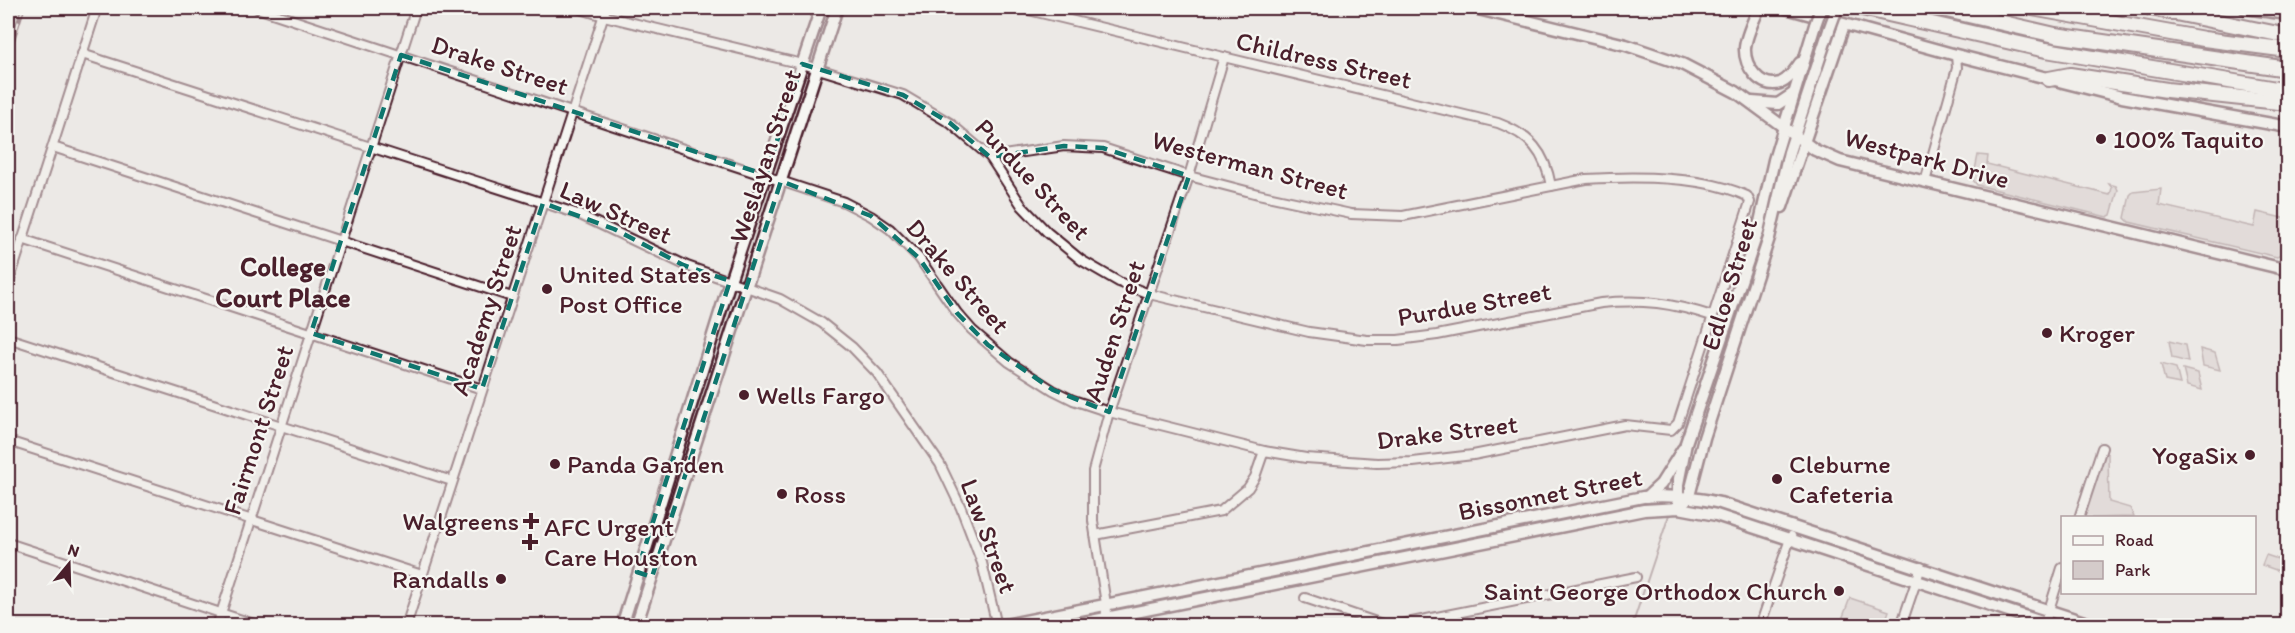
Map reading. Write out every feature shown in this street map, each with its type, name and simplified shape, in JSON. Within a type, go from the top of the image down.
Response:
[{"type":"highway","points":[[1862,8],[2046,50],[2288,91]]},
{"type":"highway","points":[[1938,8],[1958,10],[2055,35],[2284,69]]},
{"type":"highway","points":[[2032,8],[2204,39],[2288,50]]},
{"type":"highway","points":[[2151,8],[2288,36]]},
{"type":"highway","points":[[2049,79],[2070,75],[2167,90],[2288,103]]},
{"type":"main road","name":"Weslayan Street","points":[[622,626],[637,572],[683,436],[730,281],[821,8]]},
{"type":"main road","name":"Weslayan Street","points":[[636,626],[837,8]]},
{"type":"main road","name":"Westpark Drive","points":[[1474,8],[1642,50],[1703,73],[1749,102],[1815,150],[1840,161],[2288,270]]},
{"type":"main road","points":[[1759,8],[1745,50],[1747,63],[1754,75],[1768,83],[1782,82],[1789,78],[1805,56]]},
{"type":"main road","points":[[1786,8],[1956,55],[2122,97],[2288,127]]},
{"type":"main road","name":"Edloe Street","points":[[1679,508],[1677,496],[1686,443],[1760,222],[1784,127],[1821,8]]},
{"type":"main road","name":"Edloe Street","points":[[1679,508],[1689,496],[1704,438],[1769,238],[1794,134],[1837,8]]},
{"type":"main road","points":[[2245,8],[2288,14]]},
{"type":"main road","points":[[1769,238],[1844,25]]},
{"type":"main road","points":[[1749,102],[1778,104],[1794,94]]},
{"type":"main road","points":[[1728,317],[1742,322]]},
{"type":"main road","points":[[683,436],[695,441]]},
{"type":"main road","name":"Edloe Street","points":[[1647,497],[1661,484],[1686,443]]},
{"type":"main road","name":"Bissonnet Street","points":[[999,626],[1647,497],[1677,496],[1689,496],[1720,503],[2096,626]]},
{"type":"main road","name":"Bissonnet Street","points":[[1066,626],[1107,622],[1294,580],[1644,510],[1679,508],[1716,515],[2047,624]]},
{"type":"main road","points":[[1495,527],[1498,540]]},
{"type":"main road","points":[[1291,567],[1294,580]]},
{"type":"main road","points":[[637,572],[652,578]]},
{"type":"street","points":[[8,285],[97,8]]},
{"type":"street","name":"Drake Street","points":[[257,8],[573,110],[844,202],[890,229],[919,258],[957,313],[988,345],[1038,382],[1073,400],[1109,412],[1264,452],[1340,462],[1413,462],[1473,455],[1625,425],[1668,430],[1676,427]]},
{"type":"street","name":"Fairmont Street","points":[[217,626],[416,8]]},
{"type":"street","name":"Purdue Street","points":[[577,8],[802,64],[903,95],[950,123],[990,157],[1022,206],[1047,232],[1081,260],[1119,282],[1149,294],[1309,332],[1366,340],[1398,340],[1437,335],[1625,300],[1682,306],[1712,316]]},
{"type":"street","name":"Academy Street","points":[[406,626],[606,8]]},
{"type":"street","name":"Childress Street","points":[[1020,8],[1507,126],[1522,134],[1538,150],[1548,168],[1551,186]]},
{"type":"street","name":"Law Street","points":[[82,54],[578,214],[614,229],[687,266],[780,299],[822,323],[852,347],[877,373],[940,464],[961,508],[982,563],[999,626]]},
{"type":"street","points":[[1925,182],[1954,78],[1956,55]]},
{"type":"street","name":"Auden Street","points":[[1107,622],[1092,504],[1093,471],[1109,412],[1189,176],[1224,57]]},
{"type":"street","name":"Westerman Street","points":[[990,157],[1064,146],[1094,147],[1119,152],[1189,176],[1258,194],[1351,214],[1403,216],[1586,179],[1648,177],[1679,180],[1724,188],[1746,196]]},
{"type":"street","points":[[53,147],[512,297]]},
{"type":"street","name":"Edloe Street","points":[[1676,427],[1749,208],[1746,196]]},
{"type":"street","points":[[22,239],[483,389]]},
{"type":"street","points":[[8,338],[452,481]]},
{"type":"street","points":[[8,441],[422,575]]},
{"type":"street","points":[[2080,516],[2102,448]]},
{"type":"street","points":[[1095,535],[1221,511],[1248,488],[1255,477],[1264,452]]},
{"type":"street","points":[[1760,626],[1789,539],[1798,528]]},
{"type":"street","points":[[8,543],[260,626]]},
{"type":"street","points":[[1901,626],[1921,567]]},
{"type":"street","points":[[2047,624],[2061,571]]},
{"type":"street","points":[[1305,598],[1390,626],[1636,576]]},
{"type":"street","points":[[1442,626],[1448,614]]},
{"type":"highlighted area","points":[[401,55],[766,175],[802,64],[903,95],[950,123],[990,157],[1064,146],[1103,148],[1189,176],[1109,412],[1053,390],[988,345],[957,313],[919,258],[871,216],[781,181],[652,577],[637,572],[730,281],[683,265],[614,229],[543,203],[482,389],[311,333]]},
{"type":"green space","points":[[1978,155],[1988,156],[1987,164],[2110,195],[2112,188],[2109,184],[2116,186],[2118,190],[2111,215],[2107,217],[1977,185],[1973,180]]},
{"type":"green space","points":[[2161,189],[2159,205],[2254,227],[2257,212],[2287,219],[2287,231],[2281,255],[2277,257],[2129,222],[2125,218],[2130,195],[2133,192]]},
{"type":"green space","points":[[2169,341],[2185,345],[2188,362],[2172,358]]},
{"type":"green space","points":[[2200,349],[2215,353],[2220,370],[2203,366]]},
{"type":"green space","points":[[2161,364],[2176,368],[2180,384],[2165,381]]},
{"type":"green space","points":[[2183,369],[2198,373],[2202,390],[2187,386]]},
{"type":"green space","points":[[2104,453],[2108,454],[2109,502],[2130,508],[2134,516],[2084,516]]},
{"type":"green space","points":[[2266,555],[2287,562],[2287,574],[2262,565]]},
{"type":"green space","points":[[1850,598],[1889,611],[1884,625],[1842,625],[1841,622]]},
{"type":"waterway","points":[[1632,626],[1669,515]]},
{"type":"railway","points":[[8,55],[23,8]]},
{"type":"place","name":"100% Taquito","points":[[2101,139]]},
{"type":"place","name":"United States Post Office","points":[[547,289]]},
{"type":"place","name":"Kroger","points":[[2047,333]]},
{"type":"place","name":"Wells Fargo","points":[[744,395]]},
{"type":"place","name":"YogaSix","points":[[2250,455]]},
{"type":"place","name":"Panda Garden","points":[[555,464]]},
{"type":"place","name":"Cleburne Cafeteria","points":[[1777,479]]},
{"type":"place","name":"Ross","points":[[782,494]]},
{"type":"place","name":"Walgreens","points":[[531,521]]},
{"type":"place","name":"AFC Urgent Care Houston","points":[[530,542]]},
{"type":"place","name":"Randalls","points":[[501,579]]},
{"type":"place","name":"Saint George Orthodox Church","points":[[1839,591]]},
{"type":"district","name":"College Court Place","points":[[283,282]]}]
